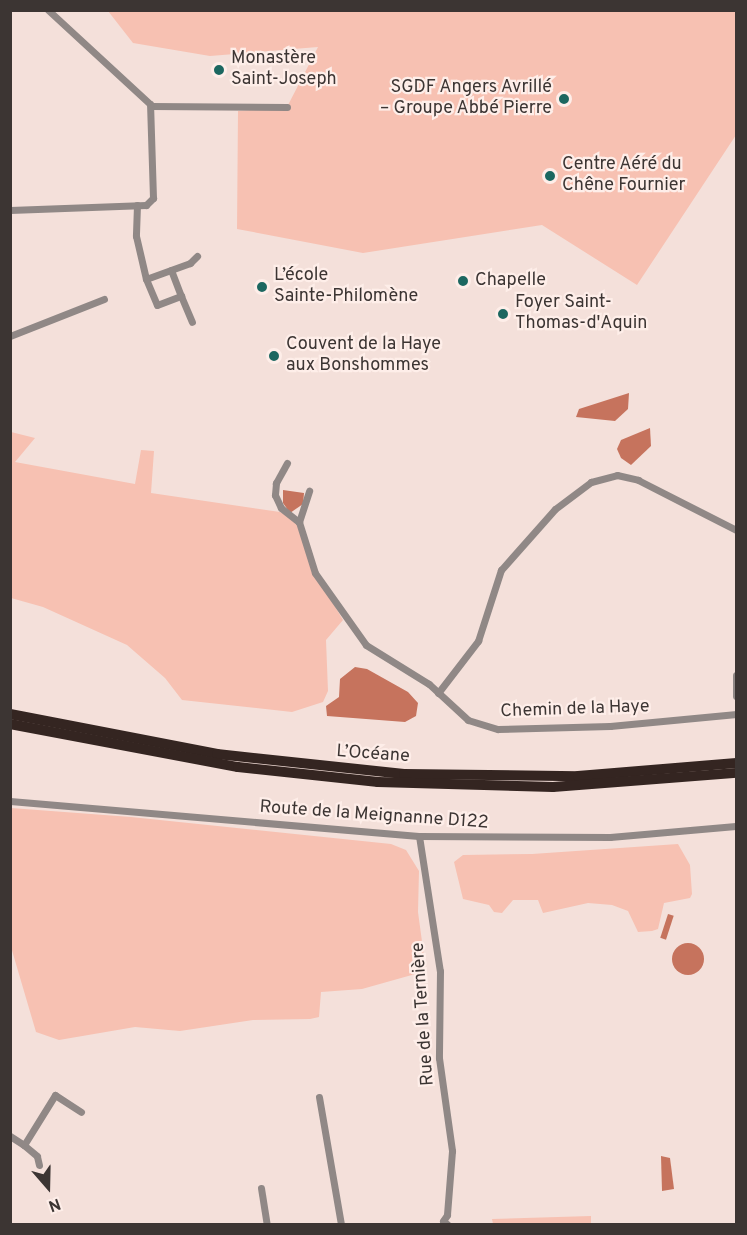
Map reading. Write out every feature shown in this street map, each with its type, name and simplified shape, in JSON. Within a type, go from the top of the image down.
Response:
[{"type":"highway","name":"L’Océane","points":[[10,714],[227,755],[404,774],[560,777],[736,763]]},
{"type":"highway","name":"L’Océane","points":[[10,724],[228,766],[378,782],[553,787],[736,773]]},
{"type":"street","points":[[48,10],[151,106],[287,107]]},
{"type":"street","points":[[10,210],[137,205],[151,202],[151,106]]},
{"type":"street","points":[[137,205],[136,236],[146,279],[157,305],[181,296]]},
{"type":"street","points":[[146,279],[171,270],[197,256]]},
{"type":"street","points":[[171,270],[192,322]]},
{"type":"street","points":[[10,336],[104,299]]},
{"type":"street","name":"Chemin de la Haye","points":[[287,463],[276,483],[275,495],[281,508],[298,522],[315,573],[366,645],[438,693],[468,720],[498,729],[621,725],[736,714]]},
{"type":"street","points":[[438,693],[478,641],[501,570],[555,509],[591,482],[617,475],[638,480],[736,530]]},
{"type":"street","points":[[298,522],[309,491]]},
{"type":"street","points":[[736,675],[736,696]]},
{"type":"street","name":"Route de la Meignanne D122","points":[[10,801],[419,836],[610,837],[736,826]]},
{"type":"street","name":"Rue de la Ternière","points":[[419,836],[440,971],[439,1058],[452,1151],[447,1215],[443,1223]]},
{"type":"street","points":[[24,1145],[55,1095],[81,1112]]},
{"type":"street","points":[[319,1096],[342,1224]]},
{"type":"street","points":[[10,1136],[37,1156],[39,1165]]},
{"type":"street","points":[[261,1188],[267,1224]]},
{"type":"shaded area","points":[[108,11],[736,11],[736,135],[637,285],[542,225],[363,253],[237,229],[238,111],[287,107],[318,47],[210,56],[133,43]]},
{"type":"shaded area","points":[[629,393],[628,409],[615,421],[576,417],[579,409]]},
{"type":"shaded area","points":[[650,428],[651,446],[631,465],[621,458],[617,449],[621,440]]},
{"type":"shaded area","points":[[11,432],[35,438],[15,462],[135,484],[141,450],[154,451],[151,493],[280,512],[299,522],[315,573],[343,620],[326,640],[328,691],[323,702],[292,712],[182,700],[165,678],[127,645],[43,607],[11,598]]},
{"type":"shaded area","points":[[283,490],[304,493],[303,504],[290,513],[283,503]]},
{"type":"shaded area","points":[[355,667],[367,669],[408,692],[418,703],[416,716],[405,722],[327,716],[326,706],[339,697],[340,679]]},
{"type":"shaded area","points":[[11,808],[131,817],[391,844],[406,850],[419,871],[418,912],[426,971],[362,989],[321,992],[319,1017],[310,1019],[253,1020],[180,1031],[135,1027],[59,1040],[36,1032],[11,947]]},
{"type":"shaded area","points":[[678,844],[690,865],[692,894],[690,898],[664,903],[658,929],[652,931],[638,932],[628,911],[612,905],[588,903],[543,913],[538,900],[513,900],[502,913],[494,912],[489,905],[463,899],[454,862],[463,855],[532,854]]},
{"type":"shaded area","points":[[668,914],[674,916],[666,940],[660,938]]},
{"type":"shaded area","points":[[688,943],[699,948],[704,959],[699,970],[688,975],[677,970],[672,959],[677,948]]},
{"type":"shaded area","points":[[661,1156],[670,1158],[674,1189],[662,1191]]},
{"type":"shaded area","points":[[591,1216],[591,1224],[493,1224],[492,1219]]},
{"type":"place","name":"Monastère Saint-Joseph","points":[[219,70]]},
{"type":"place","name":"SGDF Angers Avrillé – Groupe Abbé Pierre","points":[[564,99]]},
{"type":"place","name":"Centre Aéré du Chêne Fournier","points":[[550,176]]},
{"type":"place","name":"Chapelle","points":[[463,281]]},
{"type":"place","name":"L’école Sainte-Philomène","points":[[262,287]]},
{"type":"place","name":"Foyer Saint- Thomas-d'Aquin","points":[[503,314]]},
{"type":"place","name":"Couvent de la Haye aux Bonshommes","points":[[274,356]]}]
